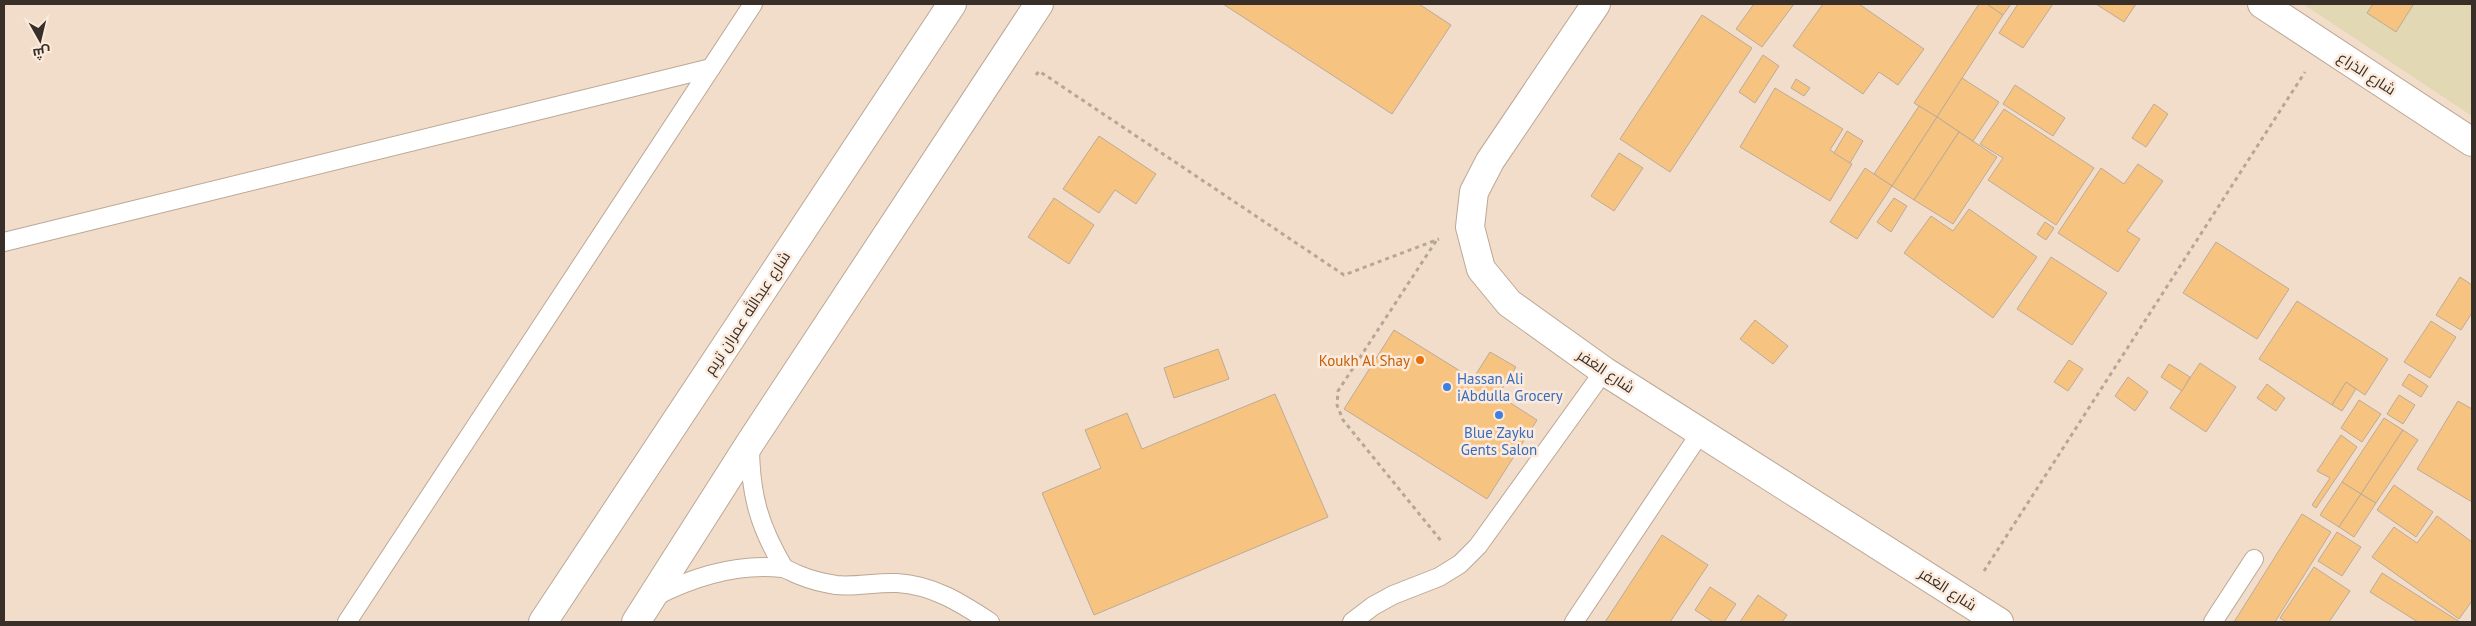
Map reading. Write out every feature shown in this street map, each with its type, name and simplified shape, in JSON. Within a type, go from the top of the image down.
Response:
[{"type":"street","name":"شارع عبدالله عمران تريم","points":[[543,622],[952,4]]},
{"type":"street","points":[[636,622],[750,443],[1039,4]]},
{"type":"street","name":"شارع الغفر","points":[[1596,4],[1490,161],[1474,192],[1470,227],[1481,270],[1509,303],[1604,371],[1999,622]]},
{"type":"street","name":"شارع الذراع","points":[[2262,4],[2472,142]]},
{"type":"lane","points":[[347,622],[753,4]]},
{"type":"lane","points":[[4,242],[711,68]]},
{"type":"lane","points":[[1352,622],[1373,606],[1393,595],[1439,578],[1460,564],[1478,546],[1604,371]]},
{"type":"lane","points":[[1574,622],[1700,432]]},
{"type":"lane","points":[[750,443],[750,476],[756,509],[767,540],[784,568]]},
{"type":"lane","points":[[2213,622],[2254,559]]},
{"type":"lane","points":[[651,599],[682,583],[714,573],[749,568],[784,568],[818,582],[836,585],[898,583],[922,587],[960,602],[990,622]]},
{"type":"path","points":[[1965,600],[2323,44]]},
{"type":"path","points":[[1034,78],[1039,71],[1344,275],[1470,227]]},
{"type":"path","points":[[1437,240],[1338,391],[1337,405],[1343,420],[1460,564]]},
{"type":"sand","points":[[2303,4],[2472,4],[2472,116]]},
{"type":"building","points":[[1223,4],[1419,4],[1451,25],[1392,114]]},
{"type":"building","points":[[1754,4],[1794,4],[1762,47],[1736,29]]},
{"type":"building","points":[[1823,4],[1859,4],[1924,49],[1898,85],[1879,72],[1863,94],[1793,46]]},
{"type":"building","points":[[1979,4],[1987,4],[2003,15],[1937,117],[1914,103]]},
{"type":"building","points":[[1987,4],[2011,4],[2003,15]]},
{"type":"building","points":[[2018,4],[2053,4],[2023,48],[1999,33]]},
{"type":"building","points":[[2096,4],[2136,4],[2124,22]]},
{"type":"building","points":[[2373,4],[2413,5],[2396,32],[2367,13]]},
{"type":"building","points":[[1702,15],[1752,48],[1670,172],[1620,139]]},
{"type":"building","points":[[1763,55],[1779,66],[1755,103],[1739,92]]},
{"type":"building","points":[[1962,78],[1999,102],[1973,141],[1937,117]]},
{"type":"building","points":[[1796,79],[1810,88],[1804,96],[1791,88]]},
{"type":"building","points":[[2015,85],[2065,118],[2053,136],[2003,104]]},
{"type":"building","points":[[1775,88],[1843,129],[1830,150],[1852,164],[1830,201],[1740,147]]},
{"type":"building","points":[[2154,104],[2168,114],[2146,147],[2132,138]]},
{"type":"building","points":[[1919,106],[1937,117],[1892,186],[1874,174]]},
{"type":"building","points":[[2004,109],[2094,168],[2056,225],[1988,180],[2003,158],[1980,144]]},
{"type":"building","points":[[1937,117],[1959,132],[1914,200],[1892,186]]},
{"type":"building","points":[[1847,131],[1863,141],[1850,163],[1834,153]]},
{"type":"building","points":[[1959,132],[1997,157],[1953,224],[1914,200]]},
{"type":"building","points":[[1099,136],[1156,174],[1136,204],[1115,190],[1099,213],[1063,189]]},
{"type":"building","points":[[1619,153],[1643,168],[1614,211],[1591,196]]},
{"type":"building","points":[[2138,164],[2163,181],[2127,231],[2140,239],[2118,272],[2058,233],[2101,168],[2124,184]]},
{"type":"building","points":[[1865,168],[1892,186],[1857,239],[1830,222]]},
{"type":"building","points":[[1054,198],[1094,225],[1069,264],[1028,237]]},
{"type":"building","points":[[1894,198],[1907,206],[1891,232],[1877,222]]},
{"type":"building","points":[[1969,209],[2037,257],[1993,318],[1904,253],[1931,216],[1953,231]]},
{"type":"building","points":[[2045,222],[2054,228],[2046,240],[2037,234]]},
{"type":"building","points":[[2216,242],[2289,289],[2257,339],[2183,293]]},
{"type":"building","points":[[2051,257],[2107,293],[2072,345],[2017,309]]},
{"type":"building","points":[[2460,277],[2472,285],[2472,313],[2461,330],[2436,315]]},
{"type":"building","points":[[2297,301],[2388,359],[2365,395],[2346,382],[2332,405],[2259,359]]},
{"type":"building","points":[[1755,320],[1788,346],[1773,364],[1740,339]]},
{"type":"building","points":[[2431,321],[2456,337],[2430,378],[2404,362]]},
{"type":"building","points":[[1394,330],[1473,379],[1490,352],[1516,367],[1498,395],[1537,420],[1487,499],[1344,409]]},
{"type":"building","points":[[1218,349],[1229,379],[1174,398],[1164,368]]},
{"type":"building","points":[[2069,360],[2083,369],[2068,391],[2054,382]]},
{"type":"building","points":[[2200,363],[2236,387],[2206,432],[2170,408]]},
{"type":"building","points":[[2169,364],[2190,377],[2182,391],[2161,377]]},
{"type":"building","points":[[2409,374],[2428,386],[2421,397],[2402,385]]},
{"type":"building","points":[[2128,377],[2148,392],[2135,411],[2115,396]]},
{"type":"building","points":[[2346,382],[2356,389],[2342,411],[2332,405]]},
{"type":"building","points":[[2267,384],[2285,398],[2276,411],[2257,398]]},
{"type":"building","points":[[1275,394],[1328,517],[1094,615],[1042,493],[1101,468],[1085,430],[1127,413],[1142,449]]},
{"type":"building","points":[[2399,395],[2415,405],[2403,424],[2387,414]]},
{"type":"building","points":[[2359,400],[2381,414],[2362,442],[2341,428]]},
{"type":"building","points":[[2458,401],[2472,409],[2472,502],[2417,469]]},
{"type":"building","points":[[2384,418],[2403,430],[2361,494],[2342,482]]},
{"type":"building","points":[[2403,430],[2418,440],[2376,503],[2361,494]]},
{"type":"building","points":[[2341,435],[2357,447],[2316,508],[2312,505],[2330,478],[2317,471]]},
{"type":"building","points":[[2342,482],[2361,494],[2339,527],[2320,515]]},
{"type":"building","points":[[2394,485],[2433,512],[2416,537],[2377,510]]},
{"type":"building","points":[[2361,494],[2376,503],[2354,537],[2339,527]]},
{"type":"building","points":[[2302,514],[2331,532],[2275,622],[2234,622]]},
{"type":"building","points":[[2437,516],[2472,542],[2472,601],[2459,619],[2372,557],[2394,527],[2417,543]]},
{"type":"building","points":[[2337,532],[2361,547],[2342,576],[2318,561]]},
{"type":"building","points":[[1662,535],[1708,565],[1670,622],[1605,622]]},
{"type":"building","points":[[2314,567],[2350,591],[2329,622],[2286,622],[2280,618]]},
{"type":"building","points":[[2382,573],[2460,622],[2418,622],[2370,592]]},
{"type":"building","points":[[1710,587],[1736,604],[1724,622],[1713,622],[1695,610]]},
{"type":"building","points":[[1758,595],[1787,615],[1782,622],[1740,622]]},
{"type":"place","name":"Koukh Al Shay","points":[[1420,360]]},
{"type":"place","name":"Hassan Ali iAbdulla Grocery","points":[[1447,387]]},
{"type":"place","name":"Blue Zayku Gents Salon","points":[[1499,415]]}]
